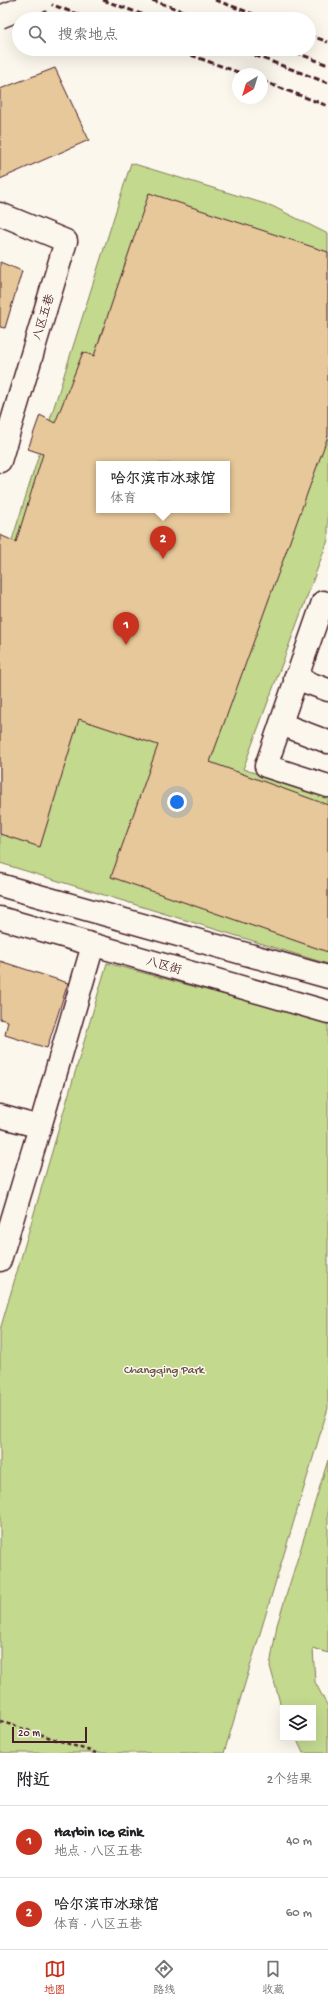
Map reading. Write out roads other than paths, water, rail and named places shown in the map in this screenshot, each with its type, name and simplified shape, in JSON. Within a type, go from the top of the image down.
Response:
[{"type":"main road","points":[[12,12],[42,0]]},
{"type":"main road","points":[[0,17],[12,12]]},
{"type":"main road","name":"八区五巷","points":[[0,214],[66,241],[0,461]]},
{"type":"main road","points":[[325,603],[295,678],[266,766],[328,786]]},
{"type":"main road","points":[[295,678],[328,690]]},
{"type":"main road","points":[[281,724],[328,742]]},
{"type":"main road","points":[[0,885],[328,977]]},
{"type":"main road","name":"八区街","points":[[0,918],[328,1012]]},
{"type":"main road","points":[[0,1260],[93,945]]},
{"type":"main road","points":[[0,1116],[40,1127]]},
{"type":"railway","points":[[39,0],[72,12]]},
{"type":"railway","points":[[103,0],[136,12]]},
{"type":"railway","points":[[152,0],[185,12]]},
{"type":"railway","points":[[215,0],[248,12]]},
{"type":"railway","points":[[316,38],[328,42]]},
{"type":"railway","points":[[193,56],[232,70]]},
{"type":"railway","points":[[257,56],[328,83]]},
{"type":"railway","points":[[305,56],[328,65]]},
{"type":"railway","points":[[268,83],[328,106]]},
{"type":"place","name":"哈尔滨市冰球馆","points":[[163,559]]},
{"type":"place","name":"Harbin Ice Rink","points":[[126,645]]},
{"type":"park label","name":"Changqing Park","points":[[164,1369]]}]
